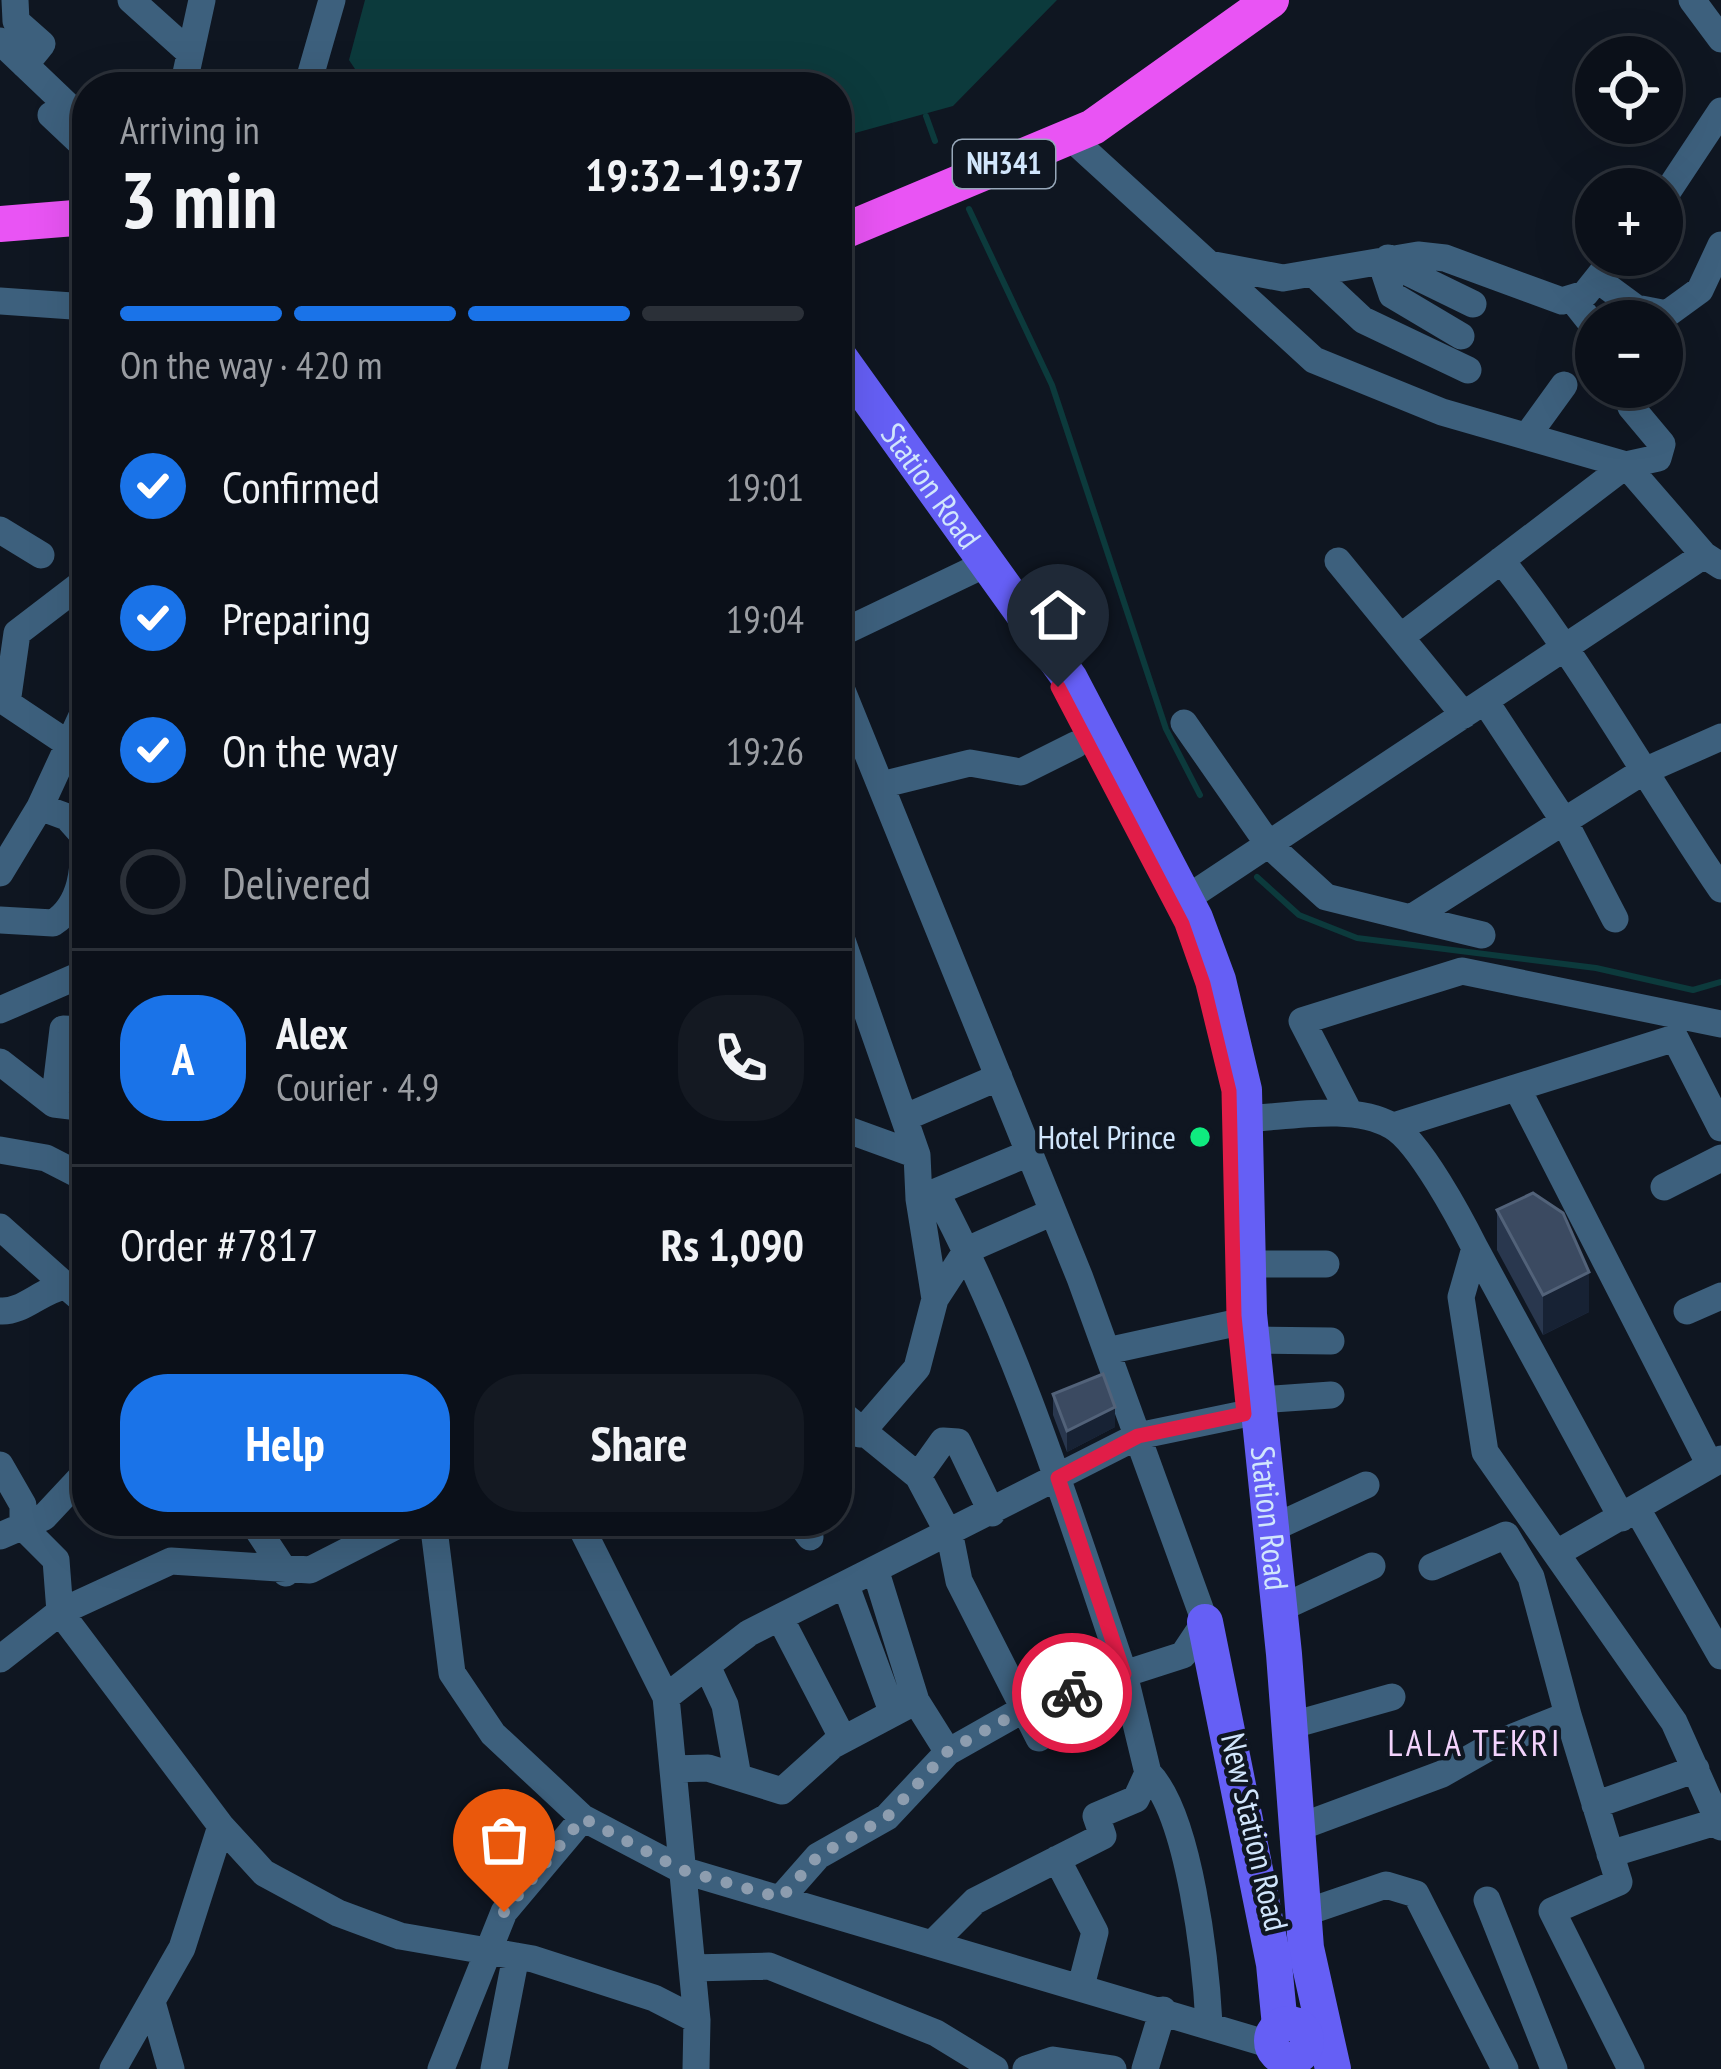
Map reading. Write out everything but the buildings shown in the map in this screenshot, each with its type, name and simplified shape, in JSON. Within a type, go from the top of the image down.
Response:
[{"type":"highway","name":"NH341","points":[[852,227],[1070,137],[1271,0]]},
{"type":"highway","name":"NH341","points":[[852,203],[1081,124],[1162,78]]},
{"type":"highway","points":[[0,203],[72,199]]},
{"type":"highway","points":[[0,224],[72,218]]},
{"type":"main road","name":"Station Road","points":[[852,375],[1070,679],[1186,899],[1217,980],[1244,1090],[1248,1264],[1243,1331]]},
{"type":"main road","name":"Station Road","points":[[852,399],[1058,687],[1182,924],[1203,984],[1229,1091],[1292,2047]]},
{"type":"main road","name":"Station Road","points":[[1251,1407],[1271,1529],[1304,1913],[1292,2047]]},
{"type":"main road","name":"New Station Road","points":[[1208,1632],[1292,2047]]},
{"type":"street","points":[[13,66],[42,44],[16,21],[15,0]]},
{"type":"street","points":[[131,0],[190,53]]},
{"type":"street","points":[[186,72],[202,0]]},
{"type":"street","points":[[204,72],[219,0]]},
{"type":"street","points":[[311,72],[332,0]]},
{"type":"street","points":[[1692,0],[1721,39]]},
{"type":"street","points":[[0,41],[13,66],[72,132]]},
{"type":"street","points":[[13,66],[72,112]]},
{"type":"street","points":[[1683,180],[1711,153],[1721,111]]},
{"type":"street","points":[[1070,137],[1314,360],[1442,412],[1626,465],[1713,561],[1569,645],[1186,899]]},
{"type":"street","points":[[1598,280],[1636,308],[1667,314],[1700,290],[1721,245]]},
{"type":"street","points":[[1208,264],[1283,278],[1316,276],[1388,260],[1444,258],[1545,299],[1573,300],[1601,276]]},
{"type":"street","points":[[1388,260],[1473,304]]},
{"type":"street","points":[[1388,260],[1392,295],[1461,336]]},
{"type":"street","points":[[1316,276],[1363,320],[1468,370]]},
{"type":"street","points":[[0,301],[72,306]]},
{"type":"street","points":[[1527,436],[1564,385]]},
{"type":"street","points":[[1402,636],[1626,465],[1658,458],[1663,444],[1632,408]]},
{"type":"street","points":[[0,530],[41,555]]},
{"type":"street","points":[[1501,560],[1569,645],[1642,772],[1721,889]]},
{"type":"street","points":[[1338,561],[1402,636],[1474,708],[1564,821],[1615,919]]},
{"type":"street","points":[[852,628],[976,569]]},
{"type":"street","points":[[67,743],[7,703],[9,632],[72,590]]},
{"type":"street","points":[[781,1898],[818,1856],[887,1817],[948,1751],[1024,1709],[1183,1654],[1208,1632],[1054,1212],[852,715]]},
{"type":"street","points":[[1184,723],[1269,844],[1326,897],[1482,935]]},
{"type":"street","points":[[0,874],[40,807],[72,734]]},
{"type":"street","points":[[1411,918],[1642,772],[1721,737]]},
{"type":"street","points":[[880,785],[970,763],[1021,772],[1075,745]]},
{"type":"street","points":[[40,807],[72,822]]},
{"type":"street","points":[[0,920],[53,923],[72,906]]},
{"type":"street","points":[[1351,1114],[1302,1021],[1462,970],[1721,1024]]},
{"type":"street","points":[[852,971],[928,1195],[935,1300]]},
{"type":"street","points":[[0,1010],[72,979]]},
{"type":"street","points":[[54,1104],[63,1028],[72,1029]]},
{"type":"street","points":[[1244,1119],[1351,1114],[1394,1126],[1675,1038],[1721,1128]]},
{"type":"street","points":[[0,1062],[54,1104],[72,1106]]},
{"type":"street","points":[[904,1118],[998,1077]]},
{"type":"street","points":[[1517,1088],[1715,1462],[1557,1553]]},
{"type":"street","points":[[1394,1126],[1452,1201],[1475,1249],[1630,1514],[1721,1656]]},
{"type":"street","points":[[852,1132],[916,1155]]},
{"type":"street","points":[[0,1150],[46,1158],[72,1171]]},
{"type":"street","points":[[928,1195],[1029,1153]]},
{"type":"street","points":[[1664,1187],[1721,1159]]},
{"type":"street","points":[[928,1195],[967,1250],[1058,1478],[1124,1674],[1148,1773],[1169,1805],[1206,1964],[1209,2024]]},
{"type":"street","points":[[852,1413],[917,1368],[935,1300],[967,1250],[1054,1212]]},
{"type":"street","points":[[0,1227],[72,1291]]},
{"type":"street","points":[[1475,1249],[1461,1297],[1485,1452],[1629,1650],[1674,1722],[1720,1824],[1610,1854]]},
{"type":"street","points":[[1248,1264],[1326,1264]]},
{"type":"street","points":[[0,1311],[10,1312],[50,1288],[72,1294]]},
{"type":"street","points":[[1687,1311],[1721,1296]]},
{"type":"street","points":[[1107,1351],[1243,1331],[1331,1341]]},
{"type":"street","points":[[666,1697],[749,1633],[1138,1436],[1251,1407],[1331,1395]]},
{"type":"street","points":[[852,1425],[918,1476],[950,1535],[959,1581],[1039,1738]]},
{"type":"street","points":[[918,1476],[943,1441],[958,1442],[992,1513]]},
{"type":"street","points":[[0,1465],[23,1505],[11,1532]]},
{"type":"street","points":[[1271,1529],[1366,1485]]},
{"type":"street","points":[[11,1532],[44,1517],[72,1488]]},
{"type":"street","points":[[11,1532],[56,1560],[60,1612],[221,1826],[264,1873],[338,1913],[400,1936],[502,1954],[654,1997],[697,2020]]},
{"type":"street","points":[[1432,1567],[1506,1535],[1531,1577],[1619,1882],[1552,1911],[1631,2069]]},
{"type":"street","points":[[261,1536],[286,1573]]},
{"type":"street","points":[[0,1659],[60,1612],[171,1561],[200,1559],[286,1573],[341,1558],[380,1536]]},
{"type":"street","points":[[435,1536],[452,1673],[493,1734],[583,1818],[682,1870],[1292,2047]]},
{"type":"street","points":[[586,1536],[666,1697],[697,2020],[696,2069]]},
{"type":"street","points":[[1279,1609],[1372,1566]]},
{"type":"street","points":[[876,1572],[904,1706]]},
{"type":"street","points":[[846,1586],[904,1706],[948,1751]]},
{"type":"street","points":[[781,1618],[843,1739]]},
{"type":"street","points":[[707,1666],[725,1705],[737,1778]]},
{"type":"street","points":[[1289,1726],[1392,1696]]},
{"type":"street","points":[[673,1769],[708,1768],[782,1791],[843,1739],[904,1706]]},
{"type":"street","points":[[1297,1828],[1442,1774],[1493,1745],[1568,1715]]},
{"type":"street","points":[[1595,1805],[1696,1769]]},
{"type":"street","points":[[933,1943],[975,1901],[1103,1836],[1096,1816],[1136,1799],[1148,1773]]},
{"type":"street","points":[[494,2069],[504,1912],[583,1818]]},
{"type":"street","points":[[113,2069],[182,1948],[221,1826]]},
{"type":"street","points":[[1057,1859],[1095,1932],[1081,1987]]},
{"type":"street","points":[[1304,1913],[1386,1885],[1416,1894],[1505,2069]]},
{"type":"street","points":[[1487,1900],[1554,2069]]},
{"type":"street","points":[[441,2069],[502,1954]]},
{"type":"street","points":[[692,1968],[769,1966],[936,2033],[995,2069]]},
{"type":"street","points":[[152,2002],[171,2069]]},
{"type":"street","points":[[1144,2069],[1163,2010]]},
{"type":"street","points":[[1026,2069],[1053,2060],[1113,2069]]},
{"type":"shaded area","points":[[365,0],[1057,0],[953,106],[852,134],[852,72],[357,72],[349,60]]},
{"type":"waterway","points":[[926,116],[935,141]]},
{"type":"waterway","points":[[969,209],[1052,385],[1166,729],[1200,795]]},
{"type":"waterway","points":[[1257,877],[1299,915],[1357,938],[1596,968],[1693,990],[1721,982]]},
{"type":"way so far","points":[[504,1912],[583,1818],[682,1870],[781,1898],[818,1856],[887,1817],[948,1751],[1024,1709],[1072,1693]]},
{"type":"place","name":"Hotel Prince","points":[[1200,1137]]},
{"type":"district","name":"LALA TEKRI","points":[[1475,1743]]},
{"type":"route","points":[[1058,687],[1182,924],[1203,984],[1229,1091],[1234,1316],[1244,1414],[1138,1436],[1058,1478],[1124,1674],[1072,1693]]}]
